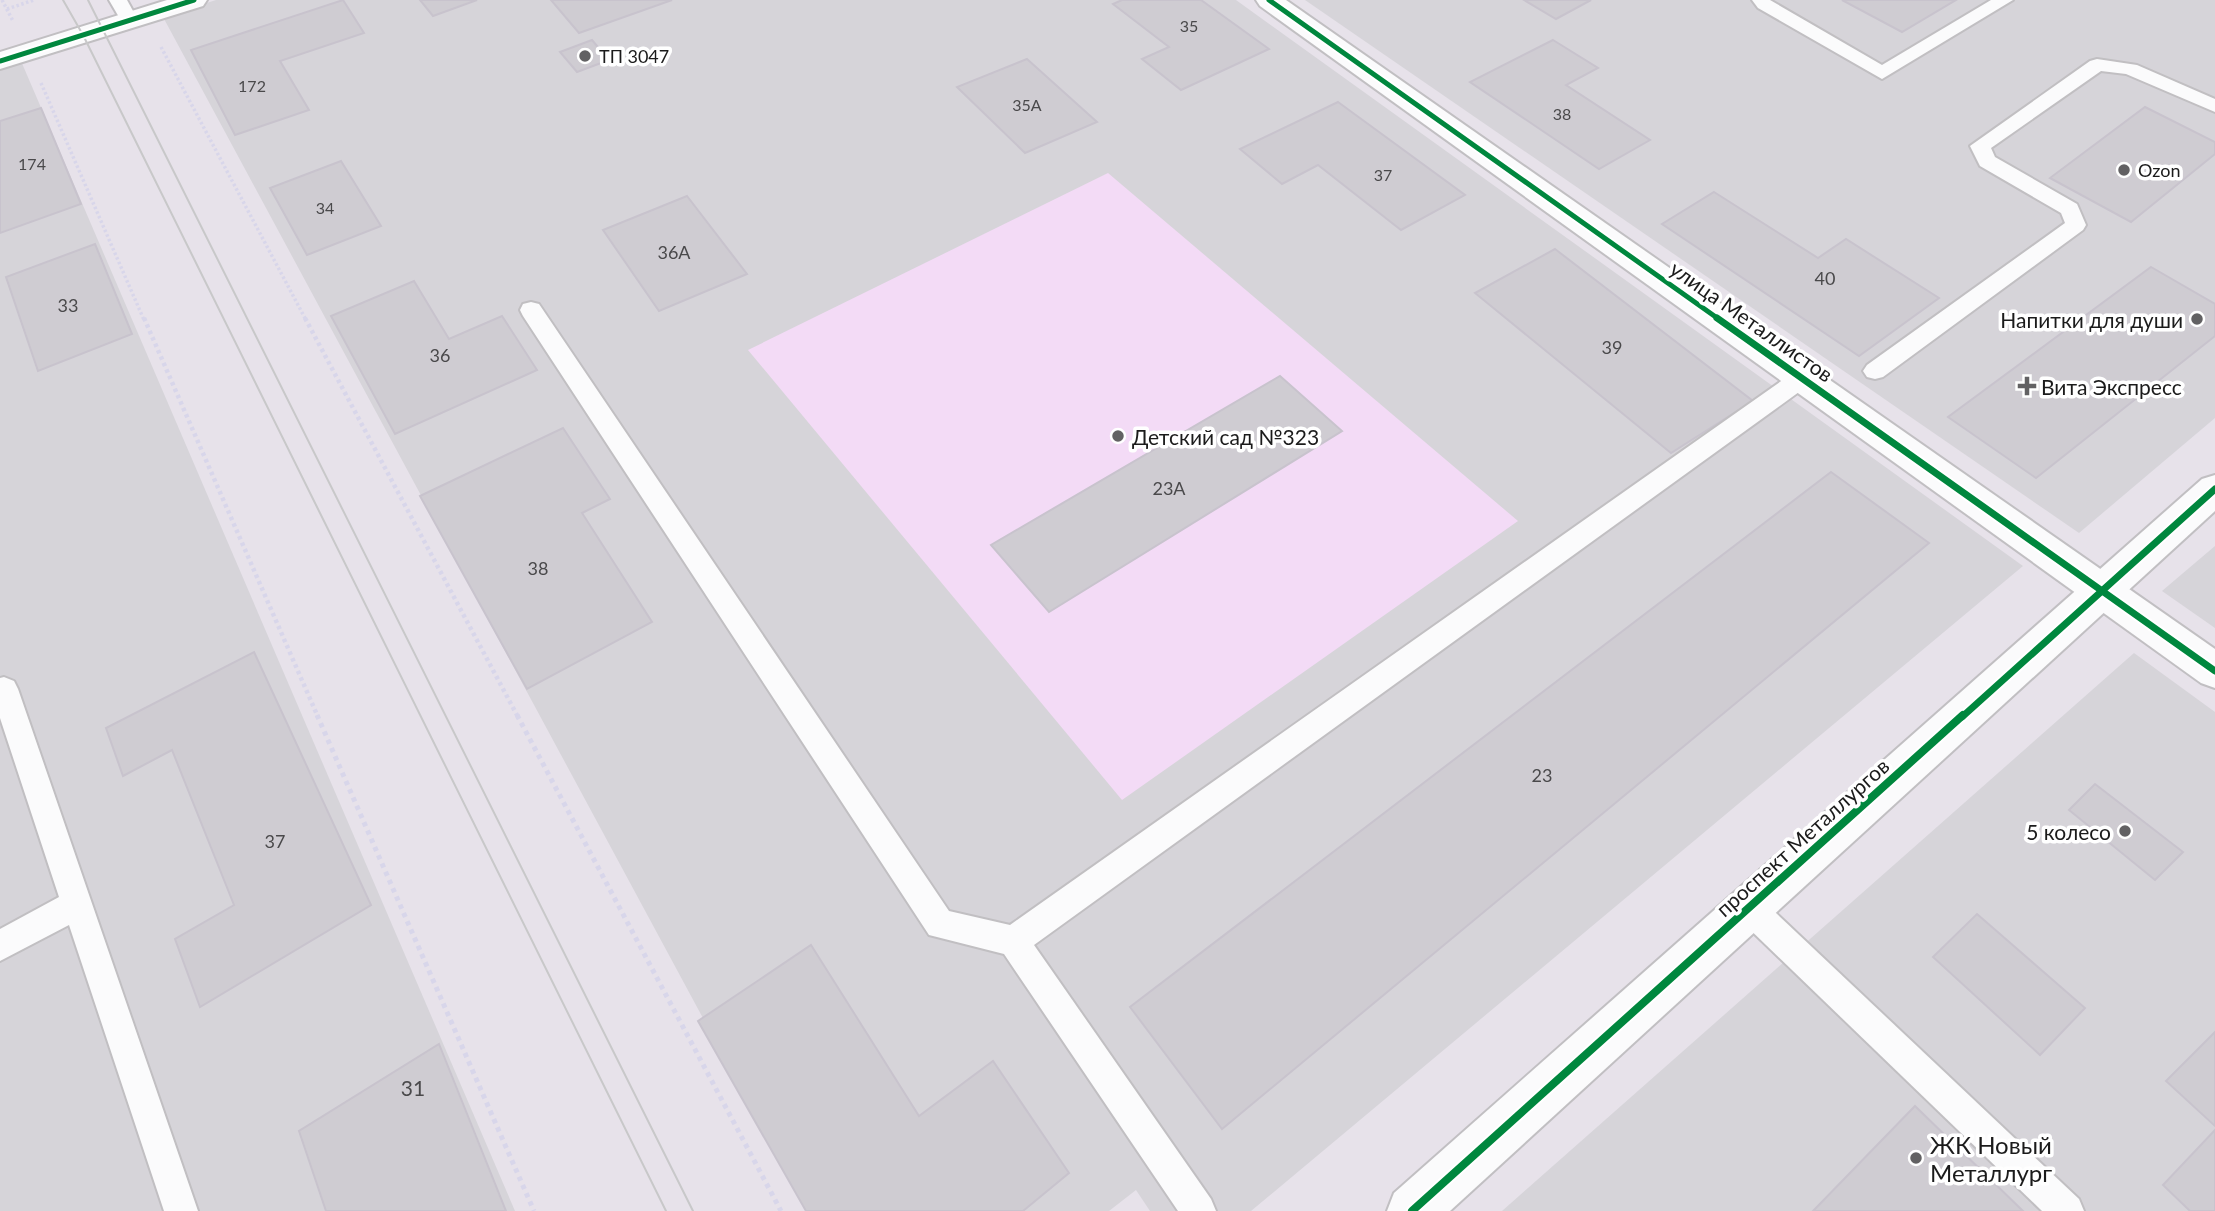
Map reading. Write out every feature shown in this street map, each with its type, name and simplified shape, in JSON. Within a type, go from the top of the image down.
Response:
[{"type":"street","points":[[0,61],[130,12],[194,0]]},
{"type":"street","name":"улица Металлистов","points":[[1269,0],[2215,671]]},
{"type":"street","name":"проспект Металлургов","points":[[1412,1211],[2215,489]]},
{"type":"lane","points":[[1761,0],[1882,72],[2004,0]]},
{"type":"lane","points":[[1875,371],[2076,225],[2070,209],[1987,161],[1980,146],[2097,65],[2130,69],[2215,106]]},
{"type":"lane","points":[[531,310],[940,924],[1013,941],[1199,1211]]},
{"type":"lane","points":[[1013,941],[1802,378]]},
{"type":"lane","points":[[0,691],[4,689],[181,1211]]},
{"type":"lane","points":[[0,946],[77,904]]},
{"type":"lane","points":[[1749,908],[2067,1211]]},
{"type":"path","points":[[2,0],[29,52],[534,1211]]},
{"type":"path","points":[[7,9],[34,0]]},
{"type":"path","points":[[130,12],[781,1211]]},
{"type":"shaded area","points":[[216,0],[1236,0],[2023,566],[1251,1211],[1150,1211],[1136,1190],[1109,1211],[807,1211],[163,17]]},
{"type":"shaded area","points":[[1305,0],[2215,0],[2215,418],[2079,533]]},
{"type":"shaded area","points":[[21,61],[515,1211],[0,1211],[0,69]]},
{"type":"shaded area","name":"Детский сад №323","points":[[1108,173],[1518,521],[1122,800],[748,350]]},
{"type":"shaded area","points":[[2215,546],[2215,628],[2162,591]]},
{"type":"shaded area","points":[[2134,653],[2215,712],[2215,1211],[1502,1211]]},
{"type":"building","points":[[343,0],[364,33],[280,61],[309,110],[235,135],[191,50]]},
{"type":"building","points":[[420,0],[477,0],[433,16]]},
{"type":"building","points":[[551,0],[672,0],[579,33]]},
{"type":"building","points":[[1122,0],[1201,0],[1269,49],[1181,90],[1142,59],[1169,47],[1113,4]]},
{"type":"building","points":[[1524,0],[1591,0],[1556,19]]},
{"type":"building","points":[[1842,0],[1956,0],[1902,32]]},
{"type":"building","name":"ТП 3047","points":[[592,40],[609,60],[577,72],[560,52]]},
{"type":"building","points":[[1553,40],[1598,68],[1566,85],[1650,140],[1599,169],[1470,82]]},
{"type":"building","points":[[1027,59],[1097,122],[1025,153],[957,87]]},
{"type":"building","points":[[1338,102],[1465,195],[1401,230],[1318,165],[1282,184],[1240,149]]},
{"type":"building","points":[[2145,107],[2215,142],[2215,154],[2131,222],[2050,178]]},
{"type":"building","points":[[41,108],[81,204],[0,233],[0,121]]},
{"type":"building","points":[[341,161],[381,226],[307,255],[270,188]]},
{"type":"building","points":[[1714,192],[1818,258],[1846,239],[1939,298],[1859,356],[1662,224]]},
{"type":"building","points":[[687,196],[747,274],[659,311],[603,230]]},
{"type":"building","points":[[95,244],[132,334],[38,371],[6,277]]},
{"type":"building","points":[[1555,249],[1753,401],[1671,453],[1475,293]]},
{"type":"building","points":[[2151,267],[2215,304],[2215,336],[2036,478],[1948,417]]},
{"type":"building","points":[[414,281],[449,339],[502,316],[537,370],[395,434],[331,316]]},
{"type":"building","points":[[1280,376],[1342,431],[1049,612],[991,545]]},
{"type":"building","points":[[563,428],[610,499],[582,513],[652,622],[527,689],[420,496]]},
{"type":"building","points":[[1831,472],[1929,543],[1222,1129],[1130,1007]]},
{"type":"building","points":[[254,652],[371,905],[200,1007],[175,939],[234,905],[172,750],[123,776],[106,728]]},
{"type":"building","name":"5 колесо","points":[[2095,784],[2183,852],[2155,880],[2069,810]]},
{"type":"building","points":[[1977,914],[2085,1008],[2040,1055],[1933,957]]},
{"type":"building","points":[[811,945],[919,1116],[993,1061],[1069,1173],[1023,1211],[806,1211],[698,1021]]},
{"type":"building","points":[[2215,1032],[2215,1126],[2166,1081]]},
{"type":"building","points":[[439,1044],[506,1211],[326,1211],[299,1131]]},
{"type":"building","name":"ЖК Новый Металлург","points":[[1915,1106],[2023,1211],[1813,1211]]},
{"type":"building","points":[[2215,1130],[2215,1211],[2190,1211],[2163,1185]]},
{"type":"tram line","points":[[63,0],[83,35],[666,1211]]},
{"type":"tram line","points":[[88,0],[693,1211]]},
{"type":"cycle path","points":[[0,61],[194,0]]},
{"type":"cycle path","points":[[1269,0],[2215,671]]},
{"type":"cycle path","points":[[1412,1211],[2215,489]]},
{"type":"place","name":"ТП 3047","points":[[585,56]]},
{"type":"place","name":"Ozon","points":[[2124,170]]},
{"type":"place","name":"Напитки для души","points":[[2197,319]]},
{"type":"place","name":"Вита Экспресс","points":[[2027,386]]},
{"type":"place","name":"Детский сад №323","points":[[1118,436]]},
{"type":"place","name":"5 колесо","points":[[2125,831]]},
{"type":"place","name":"ЖК Новый Металлург","points":[[1916,1158]]}]
